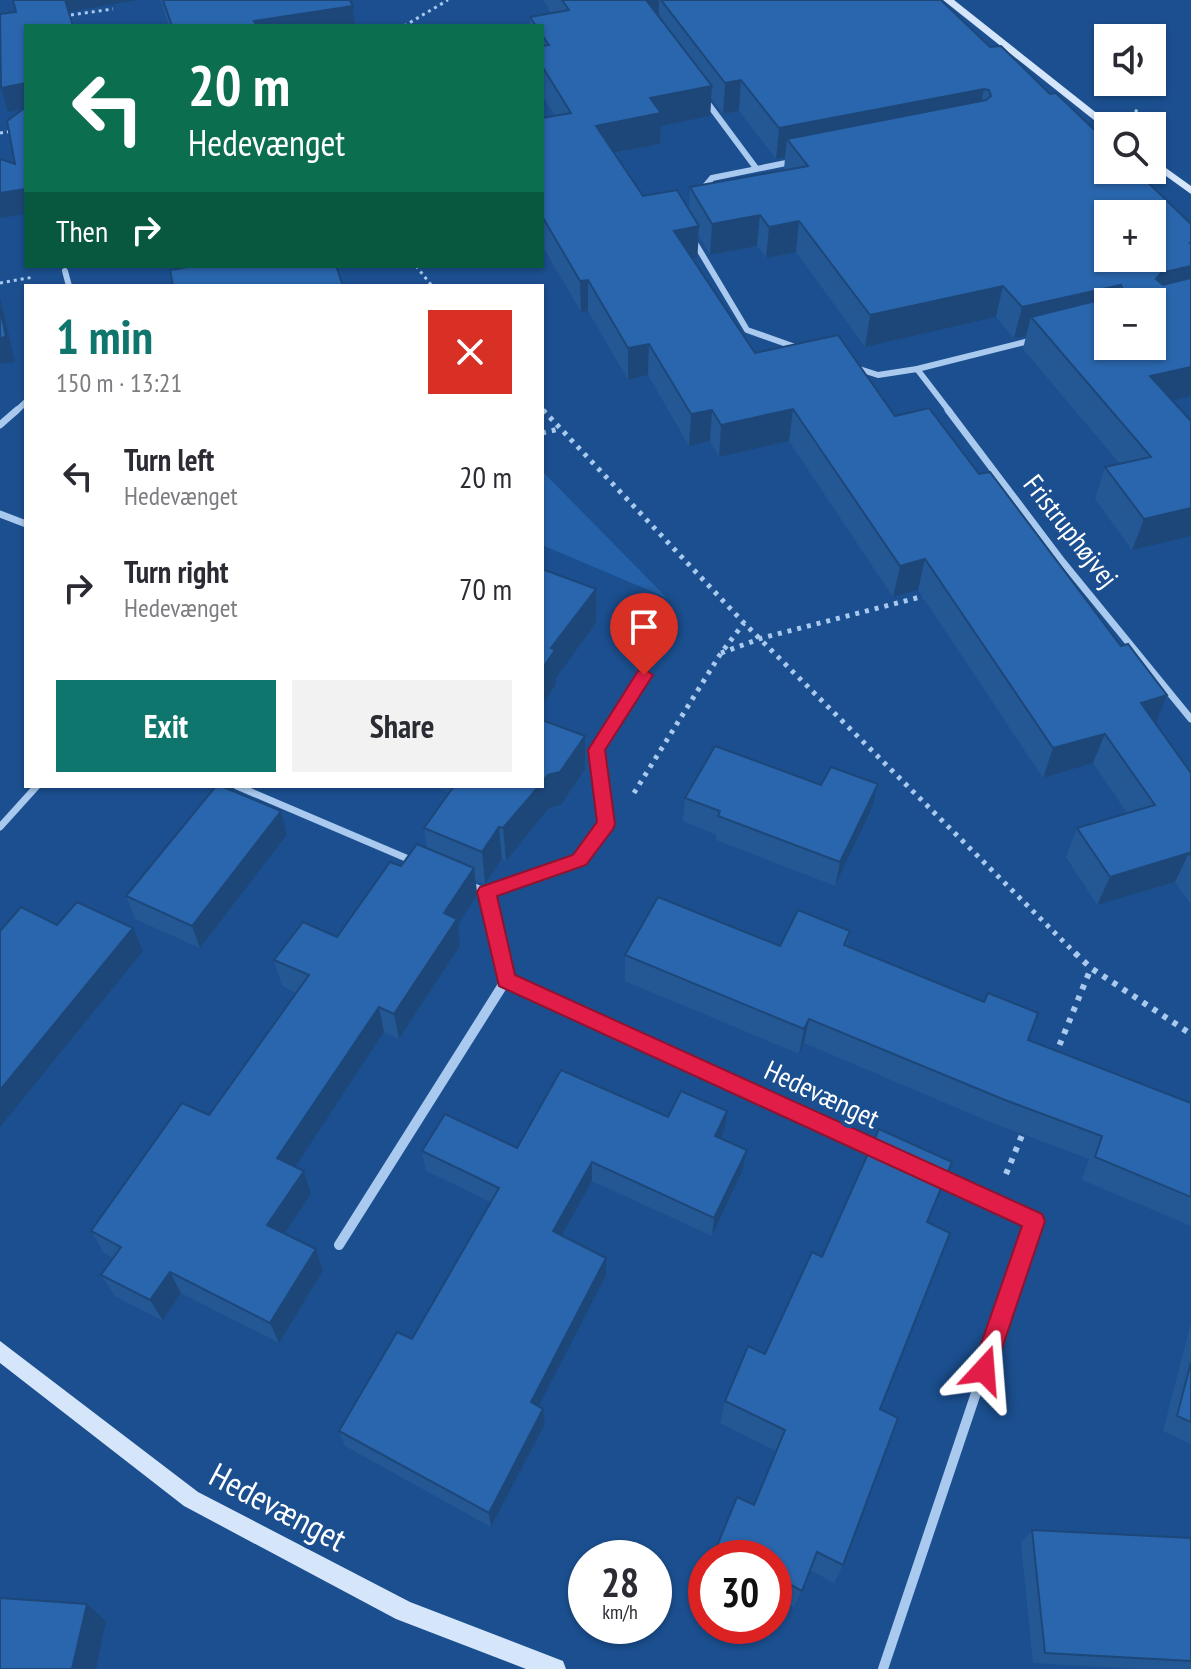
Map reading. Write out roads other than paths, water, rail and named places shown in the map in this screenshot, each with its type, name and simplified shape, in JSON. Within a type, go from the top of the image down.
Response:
[{"type":"street","points":[[948,0],[1094,115]]},
{"type":"street","points":[[702,96],[756,168]]},
{"type":"street","points":[[696,197],[712,178],[801,160]]},
{"type":"street","points":[[1166,172],[1191,191]]},
{"type":"street","points":[[687,228],[747,330],[805,350]]},
{"type":"street","points":[[65,271],[68,284]]},
{"type":"street","points":[[849,365],[878,375],[917,369],[1035,340]]},
{"type":"street","name":"Fristruphøjvej","points":[[917,369],[1062,561],[1191,719]]},
{"type":"street","points":[[0,425],[24,404]]},
{"type":"street","points":[[0,514],[24,523]]},
{"type":"street","points":[[457,880],[486,892],[580,860],[606,824],[597,750],[644,675]]},
{"type":"street","points":[[0,827],[35,788]]},
{"type":"street","points":[[242,788],[428,867]]},
{"type":"street","points":[[339,1245],[506,980],[486,892]]},
{"type":"street","name":"Hedevænget","points":[[506,980],[894,1157]]},
{"type":"street","points":[[883,1669],[1034,1221],[923,1170]]},
{"type":"street","name":"Hedevænget","points":[[0,1351],[191,1499],[404,1611],[555,1669]]}]
